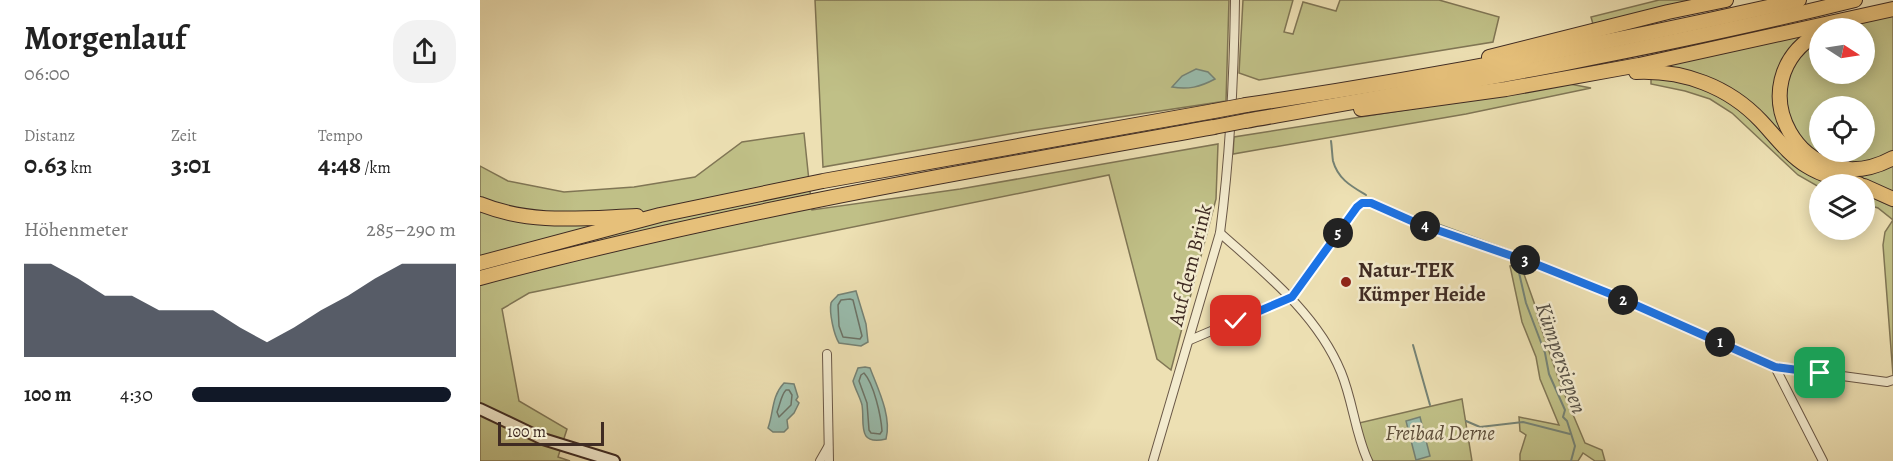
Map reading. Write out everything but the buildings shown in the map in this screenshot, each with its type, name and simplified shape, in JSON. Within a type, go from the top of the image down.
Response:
[{"type":"highway","points":[[1668,12],[1708,0]]},
{"type":"highway","points":[[1441,73],[1510,50],[1726,0]]},
{"type":"highway","points":[[480,263],[660,215],[911,164],[1558,52],[1799,0]]},
{"type":"highway","points":[[480,278],[612,244],[741,215],[1650,46],[1855,0]]},
{"type":"highway","points":[[1320,108],[1359,109],[1389,106],[1586,75],[1714,50],[1889,10]]},
{"type":"highway","points":[[1867,18],[1889,10]]},
{"type":"highway","points":[[1809,40],[1798,49],[1786,65],[1780,88],[1781,110],[1793,140],[1816,160],[1836,168],[1861,170],[1872,168],[1893,158]]},
{"type":"highway","points":[[1586,75],[1654,72],[1698,80],[1724,92],[1746,106],[1806,165],[1824,174]]},
{"type":"highway","points":[[1875,191],[1893,200]]},
{"type":"highway","points":[[480,204],[495,210],[541,218],[591,219],[660,215]]},
{"type":"main road","points":[[480,409],[543,439],[614,461]]},
{"type":"street","name":"Auf dem Brink","points":[[1153,461],[1220,233],[1225,197],[1235,0]]},
{"type":"street","points":[[1190,340],[1292,297],[1357,207],[1362,203],[1371,203],[1414,222],[1575,280],[1775,367],[1887,382],[1893,380]]},
{"type":"street","points":[[1220,233],[1292,297],[1332,355],[1340,369],[1368,461]]},
{"type":"street","points":[[827,354],[829,461]]},
{"type":"street","points":[[1775,367],[1823,461]]},
{"type":"street","points":[[820,461],[828,446]]},
{"type":"street","points":[[828,446],[837,461]]},
{"type":"green space","points":[[815,0],[1229,0],[1226,101],[1027,131],[823,167]]},
{"type":"green space","points":[[1243,0],[1293,0],[1284,32],[1293,34],[1303,2],[1336,11],[1340,0],[1439,0],[1499,17],[1493,42],[1259,80],[1239,73]]},
{"type":"green space","points":[[1659,0],[1693,0],[1593,24],[1591,17]]},
{"type":"green space","points":[[1893,15],[1893,151],[1875,159],[1875,96],[1809,96],[1809,145],[1799,134],[1788,111],[1787,86],[1796,61],[1809,48],[1809,84],[1875,84],[1875,19]]},
{"type":"green space","points":[[1804,35],[1776,91],[1809,162],[1893,163],[1893,195],[1875,188],[1875,174],[1839,174],[1810,163],[1752,107],[1655,68]]},
{"type":"green space","points":[[1651,76],[1675,80],[1710,91],[1731,103],[1795,162],[1812,174],[1809,174],[1809,181],[1798,175],[1732,113],[1710,99],[1651,84]]},
{"type":"green space","points":[[1570,84],[1591,88],[1466,114],[1233,154],[1234,137]]},
{"type":"green space","points":[[804,133],[812,210],[960,189],[1218,144],[1216,199],[1171,370],[1157,359],[1109,175],[529,293],[502,309],[519,401],[567,429],[558,457],[570,461],[480,461],[480,166],[508,181],[564,192],[634,187],[695,177],[742,142]]},
{"type":"green space","points":[[1837,162],[1867,162],[1865,163]]},
{"type":"green space","points":[[1875,199],[1893,207],[1893,220],[1875,207]]},
{"type":"green space","points":[[1893,220],[1893,375],[1883,245],[1885,232]]},
{"type":"green space","points":[[1520,263],[1561,386],[1585,443],[1602,450],[1605,461],[1595,461],[1583,453],[1578,461],[1520,461],[1526,435],[1520,431],[1519,417],[1559,425],[1540,379],[1536,357],[1522,322],[1510,266]]},
{"type":"green space","name":"Freibad Derne","points":[[1462,399],[1472,461],[1373,461],[1368,454],[1359,423]]},
{"type":"water","points":[[1196,69],[1208,72],[1215,79],[1194,87],[1172,87],[1182,76]]},
{"type":"water","points":[[856,291],[866,324],[868,342],[861,346],[839,343],[831,312],[831,303],[838,295]]},
{"type":"water","points":[[858,368],[870,368],[886,412],[886,439],[870,439],[864,431],[862,405],[853,381]]},
{"type":"water","points":[[784,383],[794,384],[798,397],[796,400],[799,403],[787,420],[788,428],[784,432],[773,432],[768,428],[775,399]]},
{"type":"water","points":[[1420,417],[1430,456],[1416,460],[1406,421]]},
{"type":"waterway","name":"Kümpersiepen","points":[[1331,141],[1333,161],[1338,173],[1350,185],[1366,195]]},
{"type":"waterway","name":"Kümpersiepen","points":[[1421,218],[1514,252]]},
{"type":"waterway","name":"Kümpersiepen","points":[[1517,264],[1526,303],[1545,353],[1549,374],[1565,410],[1563,417],[1567,421],[1575,446],[1571,461]]},
{"type":"waterway","points":[[1413,345],[1430,405]]},
{"type":"waterway","points":[[1466,421],[1480,427],[1523,422],[1570,434]]},
{"type":"place","name":"Natur-TEK Kümper Heide","points":[[1346,282]]},
{"type":"route","points":[[1236,321],[1292,297],[1357,207],[1362,203],[1371,203],[1414,222],[1575,280],[1775,367],[1820,373]]}]
